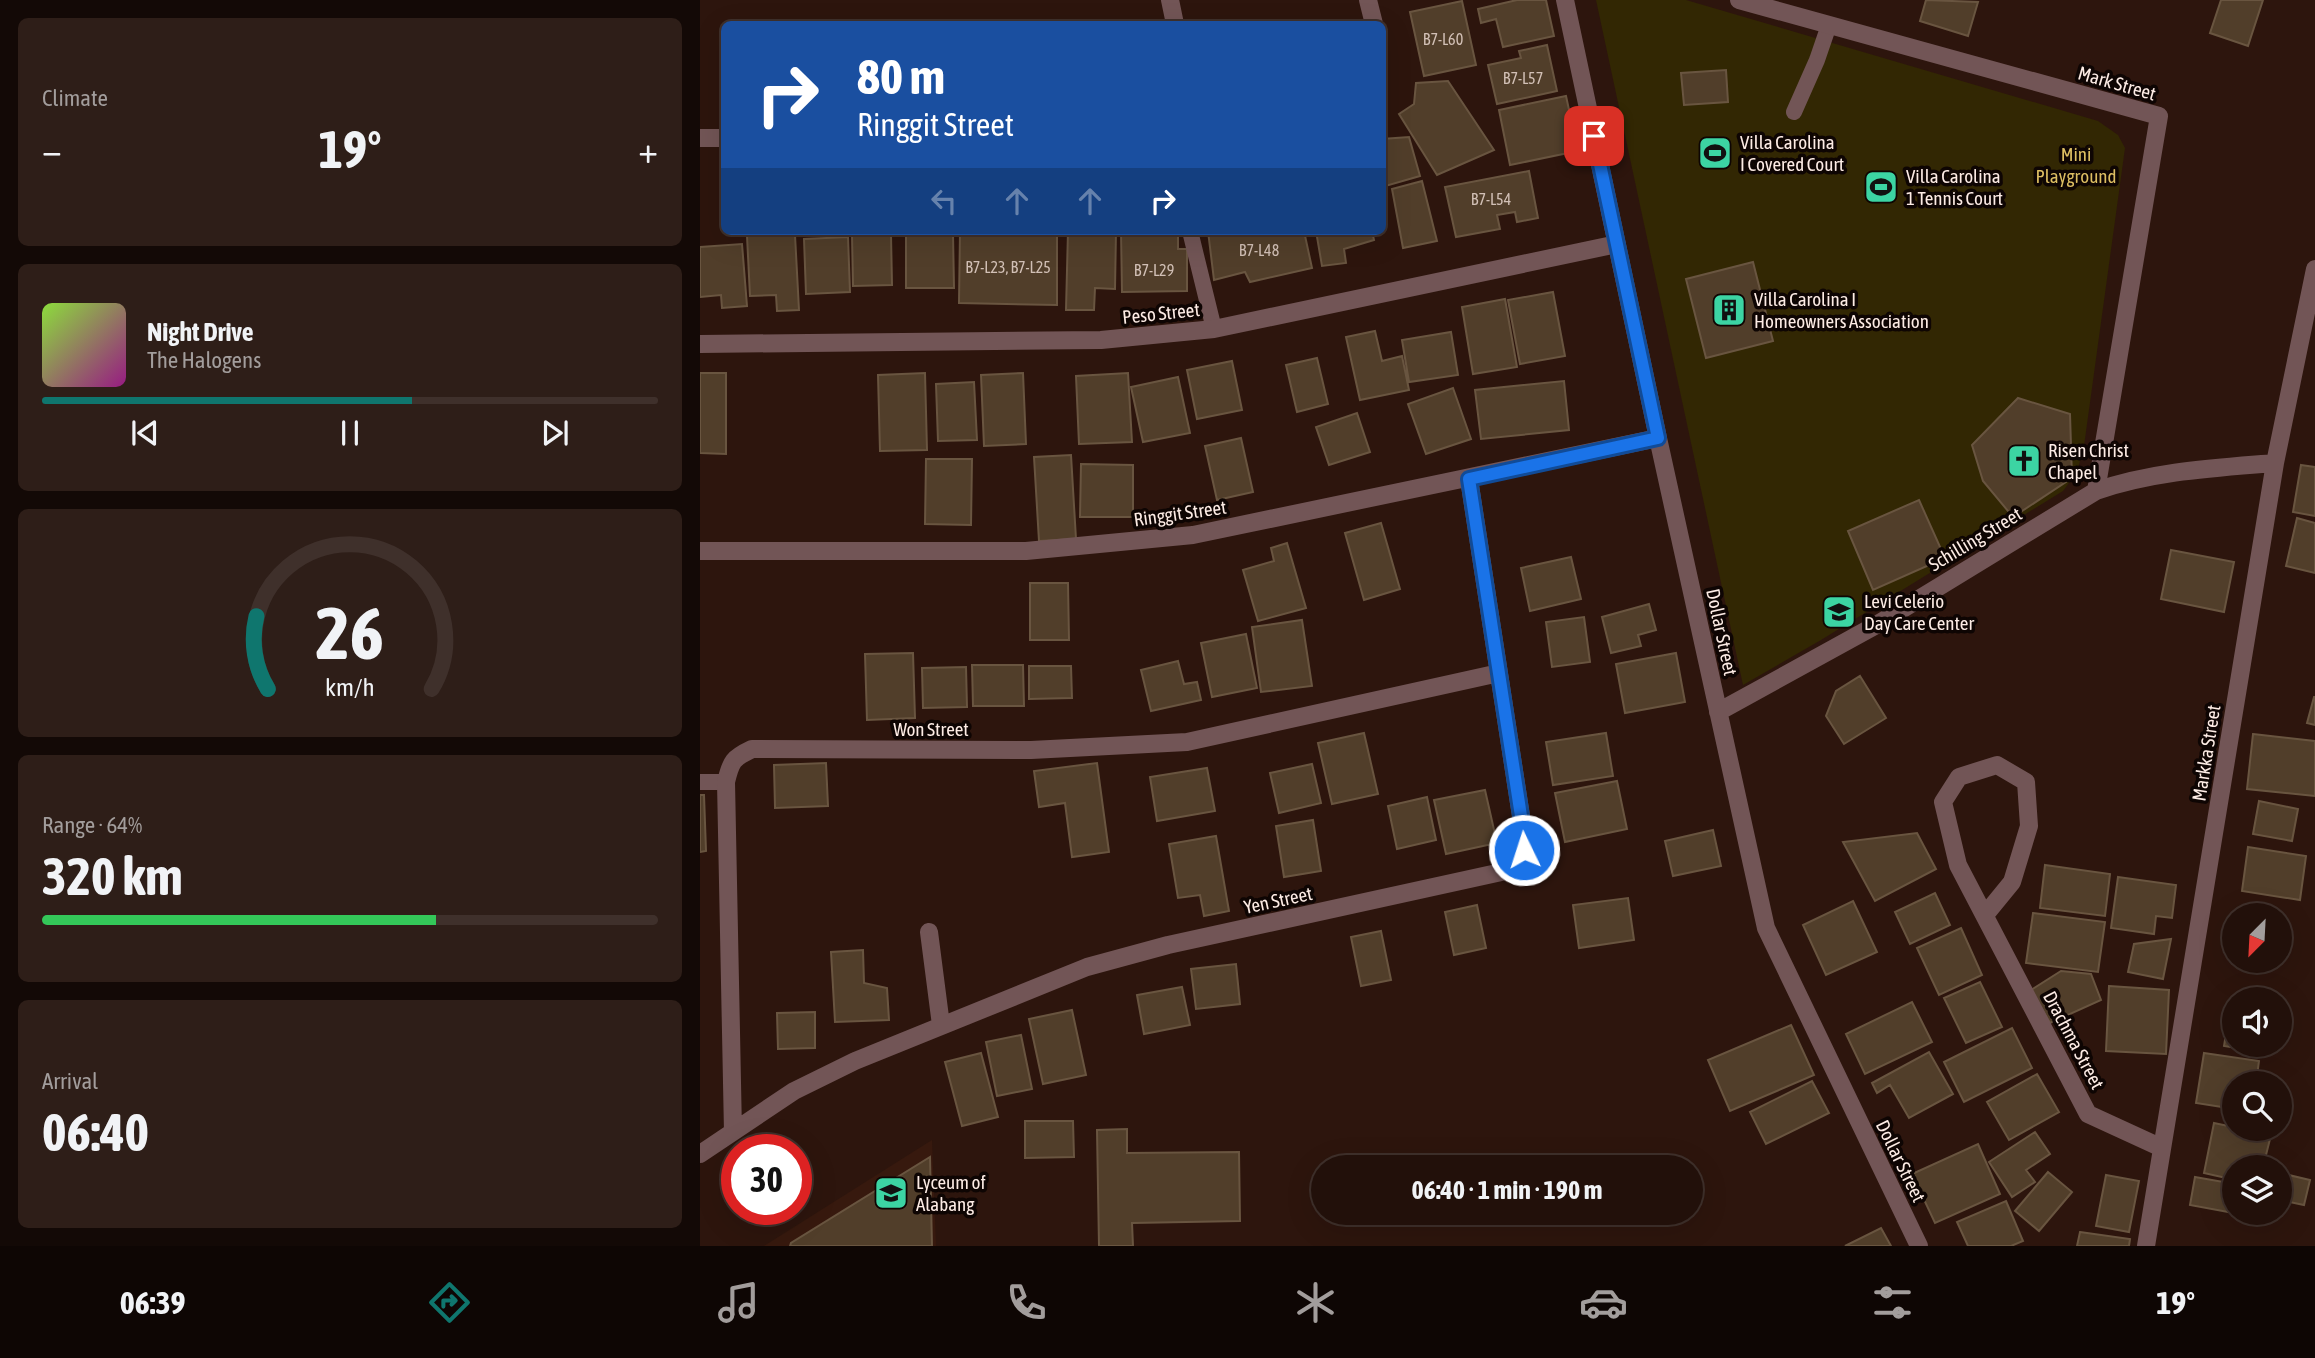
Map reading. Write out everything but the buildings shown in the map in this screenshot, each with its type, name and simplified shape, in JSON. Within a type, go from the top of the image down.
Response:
[{"type":"street","points":[[1170,0],[1174,21]]},
{"type":"street","points":[[1368,0],[1373,21]]},
{"type":"street","name":"Dollar Street","points":[[1565,0],[1766,928],[1919,1246]]},
{"type":"street","name":"Mark Street","points":[[1739,0],[2159,116],[2096,491]]},
{"type":"street","points":[[700,138],[721,138]]},
{"type":"street","name":"Peso Street","points":[[700,344],[1101,340],[1214,329],[1617,244]]},
{"type":"street","name":"Markka Street","points":[[2146,1246],[2275,463],[2315,269]]},
{"type":"street","name":"Ringgit Street","points":[[700,551],[1026,551],[1193,536],[1658,438]]},
{"type":"street","name":"Schilling Street","points":[[1718,712],[1878,624],[2096,491],[2126,481],[2168,473],[2275,463]]},
{"type":"street","name":"Yen Street","points":[[700,1154],[794,1091],[855,1061],[1087,967],[1168,945],[1506,871],[1518,861],[1524,850],[1523,829],[1469,479]]},
{"type":"street","name":"Won Street","points":[[726,782],[730,764],[737,756],[752,749],[1031,750],[1187,742],[1499,673]]},
{"type":"street","name":"Drachma Street","points":[[1984,915],[2012,882],[2029,827],[2026,782],[1997,765],[1959,777],[1943,802],[1958,865],[1984,915],[2088,1114],[2162,1148]]},
{"type":"street","points":[[726,782],[733,1132]]},
{"type":"street","points":[[929,932],[941,1025]]},
{"type":"lane","points":[[1794,112],[1829,25]]},
{"type":"lane","points":[[1191,235],[1214,329]]},
{"type":"lane","points":[[700,782],[726,782]]},
{"type":"shaded area","name":"Lyceum of Alabang","points":[[932,1140],[936,1246],[764,1246],[797,1225],[812,1225],[812,1216]]},
{"type":"green space","name":"Mini Playground","points":[[1596,0],[1686,0],[2098,121],[2118,135],[2125,148],[2084,446],[2077,472],[2063,491],[1743,685]]},
{"type":"place","name":"Villa Carolina I Covered Court","points":[[1715,153]]},
{"type":"place","name":"Villa Carolina 1 Tennis Court","points":[[1881,187]]},
{"type":"place","name":"Villa Carolina I Homeowners Association","points":[[1729,310]]},
{"type":"place","name":"Risen Christ Chapel","points":[[2024,461]]},
{"type":"place","name":"Levi Celerio Day Care Center","points":[[1839,612]]},
{"type":"place","name":"Lyceum of Alabang","points":[[891,1193]]},
{"type":"route","points":[[1524,850],[1469,479],[1658,438],[1594,136]]}]
